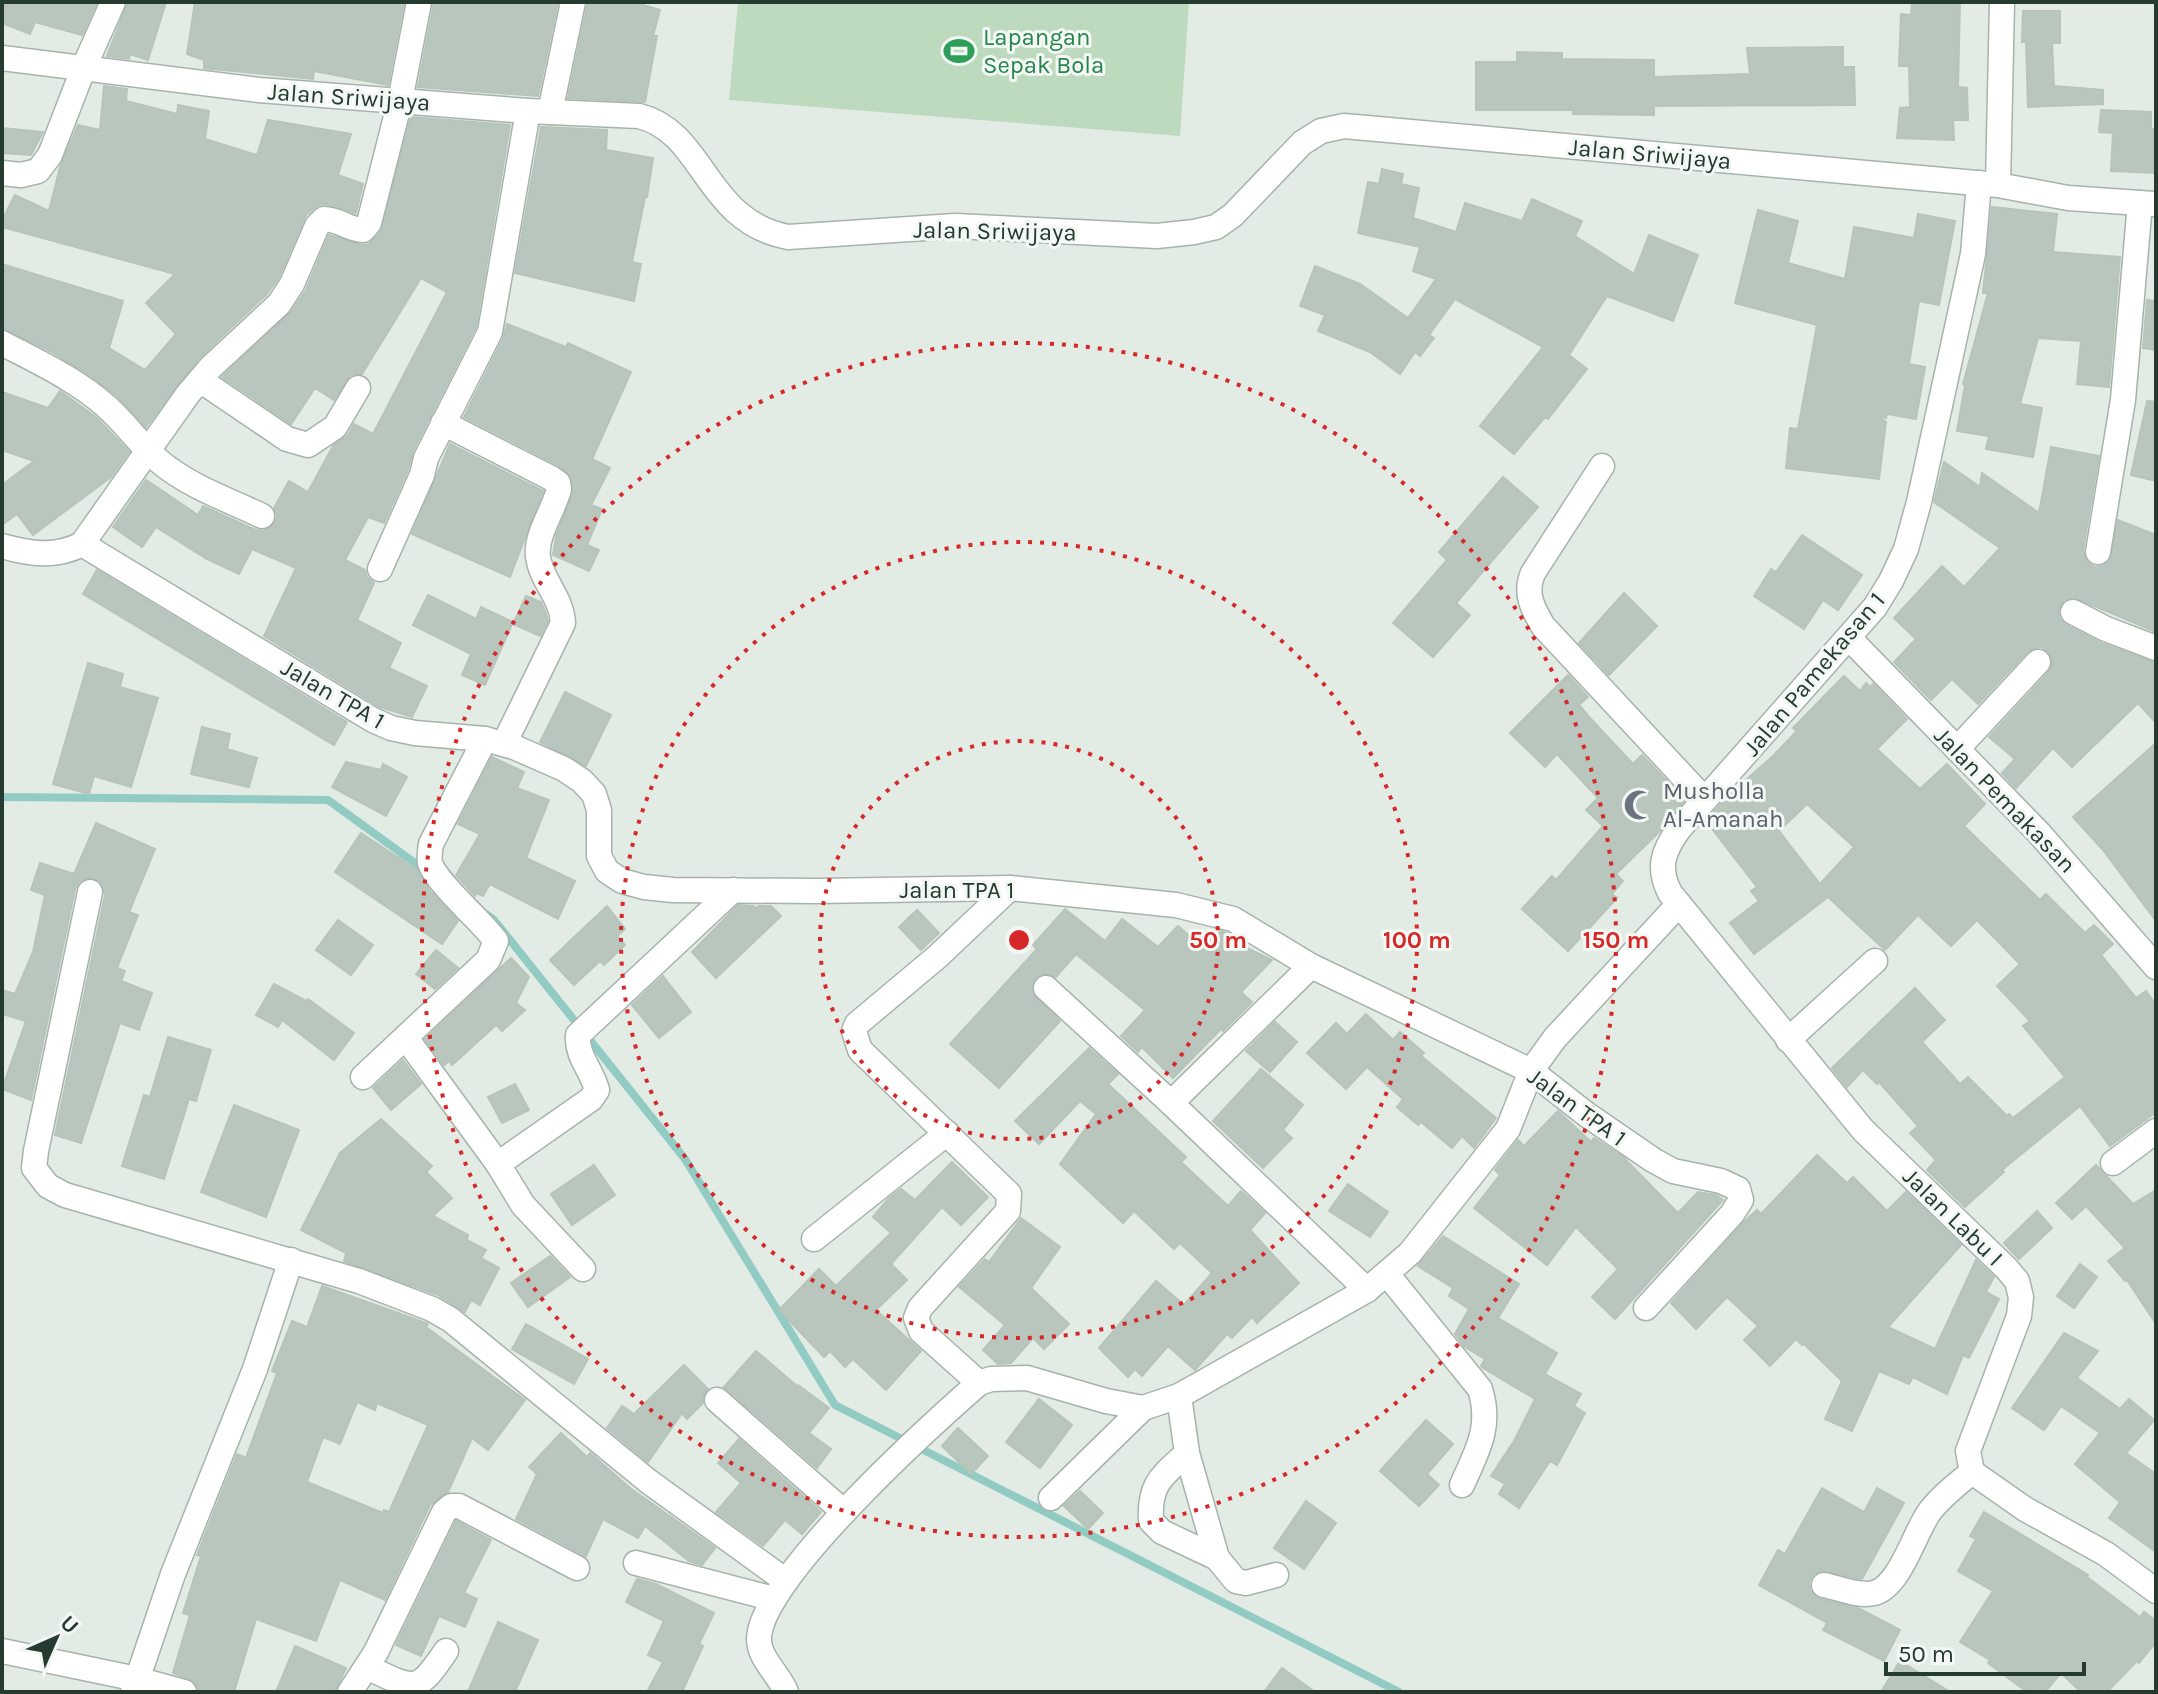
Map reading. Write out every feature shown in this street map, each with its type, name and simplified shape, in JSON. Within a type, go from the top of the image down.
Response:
[{"type":"street","points":[[2,173],[21,175],[38,171],[50,155],[113,2]]},
{"type":"street","points":[[2,546],[18,551],[56,554],[82,544],[200,380],[279,304],[292,284],[317,226],[324,219],[333,219],[354,230],[363,230],[369,223],[400,101],[419,2]]},
{"type":"street","points":[[380,569],[443,423],[490,332],[539,112],[573,2]]},
{"type":"street","points":[[1989,184],[2002,2]]},
{"type":"street","name":"Jalan Sriwijaya","points":[[2,58],[259,90],[539,112],[639,116],[656,120],[673,134],[722,200],[735,211],[767,233],[788,237],[955,226],[1157,236],[1194,232],[1216,227],[1233,215],[1302,143],[1321,131],[1344,126],[1989,184],[2068,198],[2148,204]]},
{"type":"street","name":"Jalan Pamekasan 1","points":[[1679,904],[1663,880],[1662,864],[1667,845],[1704,799],[1875,607],[1906,549],[1989,184]]},
{"type":"street","points":[[2098,552],[2145,277],[2148,204]]},
{"type":"street","points":[[2,343],[88,392],[129,427],[147,450],[177,474],[262,516]]},
{"type":"street","points":[[200,380],[287,439],[308,445],[335,427],[358,388]]},
{"type":"street","points":[[363,1077],[488,960],[494,950],[496,941],[438,877],[431,864],[431,844],[563,623],[560,607],[538,559],[538,545],[559,489],[558,483],[443,423]]},
{"type":"street","points":[[1602,466],[1533,573],[1529,596],[1543,626],[1704,799]]},
{"type":"street","name":"Jalan TPA 1","points":[[82,544],[373,720],[415,733],[494,742],[564,769],[594,794],[599,810],[599,856],[607,871],[622,881],[673,890],[1010,888],[1176,905],[1233,919],[1311,966],[1531,1071],[1653,1160],[1689,1176],[1728,1184],[1741,1194],[1741,1200],[1732,1214],[1646,1308]]},
{"type":"street","points":[[2073,612],[2106,629],[2156,648]]},
{"type":"street","name":"Jalan Pemakasan","points":[[1849,638],[2080,878],[2156,967]]},
{"type":"street","points":[[1957,749],[2038,662]]},
{"type":"street","points":[[979,1383],[921,1331],[916,1318],[920,1308],[1008,1211],[1009,1194],[860,1050],[854,1031],[857,1024],[937,957],[1010,888]]},
{"type":"street","points":[[498,1164],[591,1099],[597,1090],[577,1046],[578,1035],[733,890]]},
{"type":"street","points":[[90,892],[36,1151],[34,1168],[38,1176],[48,1186],[65,1195],[359,1281],[432,1309],[451,1320],[780,1590]]},
{"type":"street","points":[[1051,1498],[1143,1408],[1179,1396],[1367,1290],[1410,1253],[1508,1129],[1531,1071],[1555,1038],[1679,904]]},
{"type":"street","name":"Jalan Labu I","points":[[1679,904],[1863,1130],[1963,1224],[2017,1281],[2021,1297],[2019,1316],[1968,1451],[1972,1472]]},
{"type":"street","points":[[1788,1040],[1875,961]]},
{"type":"street","points":[[1171,1103],[1311,966]]},
{"type":"street","points":[[1046,988],[1367,1290]]},
{"type":"street","points":[[406,1038],[498,1164],[523,1205],[583,1269]]},
{"type":"street","points":[[2113,1163],[2156,1131]]},
{"type":"street","points":[[814,1239],[947,1133]]},
{"type":"street","points":[[135,1685],[173,1574],[255,1369],[291,1260]]},
{"type":"street","points":[[1387,1274],[1480,1389],[1486,1408],[1485,1423],[1480,1444],[1462,1485]]},
{"type":"street","points":[[786,1692],[763,1657],[758,1642],[760,1626],[780,1590],[844,1512],[907,1447],[979,1383],[991,1379],[1027,1378],[1106,1401],[1143,1408]]},
{"type":"street","points":[[1179,1396],[1187,1453],[1217,1558],[1236,1581],[1246,1583],[1276,1575]]},
{"type":"street","points":[[717,1400],[844,1512]]},
{"type":"street","points":[[1187,1453],[1152,1490],[1151,1521],[1162,1532],[1217,1558]]},
{"type":"street","points":[[1824,1585],[1857,1593],[1873,1593],[1885,1588],[1896,1575],[1929,1512],[1972,1472],[2025,1509],[2106,1554],[2156,1591]]},
{"type":"street","points":[[350,1692],[367,1667],[444,1512],[451,1506],[459,1506],[577,1568]]},
{"type":"street","points":[[636,1563],[780,1590]]},
{"type":"street","points":[[2,1651],[135,1685],[184,1692]]},
{"type":"street","points":[[367,1667],[409,1687],[421,1686],[430,1679],[446,1651]]},
{"type":"green space","name":"Lapangan Sepak Bola","points":[[738,2],[1189,2],[1180,136],[729,100]]},
{"type":"building","points":[[2,2],[97,2],[82,35],[35,22],[30,34],[2,23]]},
{"type":"building","points":[[128,2],[166,2],[148,60],[130,54],[129,59],[107,56]]},
{"type":"building","points":[[195,2],[404,2],[388,85],[314,71],[313,79],[204,68],[204,60],[187,54]]},
{"type":"building","points":[[434,2],[558,2],[538,96],[418,87]]},
{"type":"building","points":[[588,2],[633,2],[660,10],[653,36],[657,36],[645,102],[568,98]]},
{"type":"building","points":[[1912,2],[1960,2],[1958,87],[1967,88],[1968,120],[1953,120],[1954,140],[1897,138],[1900,108],[1910,107],[1909,66],[1899,66],[1901,14],[1911,15]]},
{"type":"building","points":[[2023,11],[2060,11],[2060,43],[2052,43],[2054,86],[2103,90],[2103,104],[2028,107],[2026,42],[2022,42]]},
{"type":"building","points":[[1843,47],[1843,67],[1854,67],[1855,105],[1654,106],[1654,115],[1573,114],[1573,110],[1476,110],[1476,62],[1517,62],[1517,52],[1562,53],[1562,59],[1654,60],[1654,77],[1750,74],[1747,48]]},
{"type":"building","points":[[104,86],[127,89],[126,101],[177,114],[178,105],[209,111],[205,139],[257,155],[268,120],[351,134],[338,175],[363,184],[356,213],[325,204],[318,205],[306,215],[279,277],[267,294],[200,357],[146,427],[117,396],[91,376],[50,351],[2,328],[2,264],[123,301],[109,348],[145,370],[176,334],[146,303],[175,274],[2,227],[2,220],[15,195],[49,211],[60,167],[78,125],[100,130]]},
{"type":"building","points":[[2101,110],[2151,112],[2151,129],[2156,129],[2156,173],[2111,171],[2113,133],[2099,132]]},
{"type":"building","points":[[411,117],[510,125],[476,327],[413,451],[408,470],[384,523],[368,517],[345,560],[365,570],[374,583],[357,620],[401,643],[389,668],[427,686],[412,717],[380,707],[264,636],[296,568],[252,549],[239,574],[207,559],[156,527],[142,547],[113,527],[146,480],[198,515],[203,506],[264,531],[275,523],[277,515],[274,508],[289,481],[308,492],[333,446],[348,435],[354,424],[373,434],[447,292],[421,278],[362,374],[350,375],[334,400],[315,388],[291,424],[222,377],[291,312],[306,290],[329,235],[362,245],[369,244],[380,233]]},
{"type":"building","points":[[541,127],[607,130],[606,150],[653,158],[632,262],[641,264],[634,301],[515,273]]},
{"type":"building","points":[[2,128],[43,132],[31,155],[2,153]]},
{"type":"building","points":[[1382,169],[1403,174],[1401,184],[1419,188],[1413,218],[1456,232],[1465,203],[1522,221],[1532,199],[1582,221],[1575,236],[1634,274],[1649,235],[1698,255],[1673,321],[1607,296],[1569,355],[1587,369],[1548,419],[1545,417],[1514,454],[1480,426],[1543,347],[1455,299],[1429,335],[1434,338],[1420,356],[1415,352],[1400,374],[1370,352],[1318,331],[1325,315],[1300,306],[1315,266],[1360,284],[1408,318],[1436,279],[1413,271],[1420,247],[1358,233],[1368,182],[1379,184]]},
{"type":"building","points":[[1992,207],[2057,214],[2053,252],[2120,257],[2109,387],[2077,384],[2081,341],[2038,338],[2020,404],[2042,408],[2033,457],[1986,449],[1989,436],[1957,431],[1963,384],[1988,293],[1983,293]]},
{"type":"building","points":[[1758,210],[1798,221],[1788,263],[1845,279],[1854,227],[1914,238],[1918,214],[1955,221],[1939,305],[1919,301],[1909,364],[1925,367],[1916,419],[1887,414],[1886,418],[1877,416],[1886,422],[1879,479],[1786,468],[1790,428],[1798,429],[1817,325],[1735,303]]},
{"type":"building","points":[[2147,300],[2156,301],[2156,350],[2143,348]]},
{"type":"building","points":[[507,324],[566,347],[568,343],[631,372],[592,459],[610,468],[591,505],[602,509],[587,545],[599,550],[589,571],[553,555],[556,536],[573,493],[570,475],[558,465],[464,417],[503,339]]},
{"type":"building","points":[[60,391],[97,418],[129,452],[111,477],[33,535],[17,514],[2,525],[2,485],[34,461],[2,450],[2,392],[48,408]]},
{"type":"building","points":[[2147,401],[2156,402],[2156,481],[2131,475]]},
{"type":"building","points":[[450,444],[543,491],[510,577],[412,534]]},
{"type":"building","points":[[2051,447],[2099,456],[2083,550],[2088,563],[2095,567],[2110,561],[2118,520],[2156,535],[2156,632],[2073,597],[2064,600],[2058,612],[2066,625],[2101,643],[2156,663],[2156,723],[2138,703],[2072,767],[2053,748],[2016,788],[2002,773],[2015,759],[1989,737],[2049,672],[2052,658],[2049,652],[2041,647],[2028,651],[1978,704],[1952,679],[1931,700],[1894,662],[1916,639],[1894,618],[1942,566],[1964,587],[2000,548],[1934,502],[1944,462],[1980,487],[1982,473],[2039,513]]},
{"type":"building","points":[[1503,477],[1538,507],[1456,603],[1470,615],[1433,657],[1393,623],[1447,560],[1439,552]]},
{"type":"building","points":[[1802,535],[1862,575],[1838,610],[1823,600],[1804,629],[1754,596],[1771,569],[1776,572]]},
{"type":"building","points":[[97,570],[347,722],[334,745],[83,594]]},
{"type":"building","points":[[1624,593],[1657,626],[1609,675],[1579,643]]},
{"type":"building","points":[[428,595],[476,619],[481,607],[513,622],[485,685],[462,675],[471,654],[413,625]]},
{"type":"building","points":[[526,596],[541,602],[545,611],[548,621],[540,636],[513,624]]},
{"type":"building","points":[[88,663],[123,674],[120,687],[158,698],[131,787],[94,776],[89,794],[53,784]]},
{"type":"building","points":[[1568,675],[1588,697],[1579,705],[1633,764],[1642,755],[1685,800],[1660,831],[1616,874],[1623,881],[1612,894],[1617,898],[1568,951],[1522,909],[1552,876],[1556,880],[1603,826],[1586,810],[1598,798],[1557,754],[1545,767],[1510,733]]},
{"type":"building","points":[[1844,676],[1860,691],[1866,683],[1870,687],[1873,684],[1907,719],[1877,749],[1920,789],[1947,764],[1985,804],[1964,826],[2040,900],[2046,894],[2085,933],[2094,925],[2113,944],[2101,955],[2136,998],[2146,991],[2156,1005],[2156,1112],[2110,1146],[2080,1106],[2002,1170],[2004,1172],[1965,1207],[1927,1170],[1936,1160],[1910,1133],[1918,1126],[1879,1082],[1877,1084],[1863,1070],[1847,1087],[1832,1068],[1915,988],[1945,1020],[1922,1042],[1960,1084],[1968,1077],[2007,1116],[2009,1114],[2013,1118],[2065,1077],[2023,1026],[2030,1021],[1997,986],[2020,964],[1977,920],[1951,946],[1918,915],[1885,950],[1828,897],[1754,954],[1730,923],[1759,901],[1751,891],[1757,887],[1706,821],[1797,731],[1793,728]],"holes":[[[1807,804],[1854,847],[1820,884],[1779,831]]]},
{"type":"building","points":[[565,692],[611,715],[586,766],[540,742]]},
{"type":"building","points":[[202,727],[230,734],[227,749],[257,758],[249,787],[191,774]]},
{"type":"building","points":[[2156,743],[2156,921],[2103,850],[2073,817]]},
{"type":"building","points":[[492,757],[524,772],[517,788],[549,800],[526,858],[575,881],[558,919],[490,884],[483,896],[477,893],[475,896],[456,875],[480,834],[458,824]]},
{"type":"building","points":[[346,762],[381,770],[383,764],[407,777],[386,816],[332,787]]},
{"type":"building","points":[[96,823],[155,849],[129,912],[138,915],[117,968],[125,971],[121,981],[152,993],[139,1030],[120,1023],[81,1143],[55,1135],[105,895],[100,881],[86,878],[75,889],[31,1100],[2,1089],[26,1021],[2,1014],[2,990],[15,994],[33,952],[45,895],[31,890],[40,863],[74,874]]},
{"type":"building","points":[[361,833],[417,870],[430,891],[458,921],[442,944],[335,872]]},
{"type":"building","points":[[738,905],[756,908],[771,906],[781,916],[716,978],[692,952]]},
{"type":"building","points":[[607,906],[625,929],[617,936],[625,945],[604,965],[600,961],[574,985],[550,960]]},
{"type":"building","points":[[1065,909],[1105,941],[1122,919],[1158,947],[1178,926],[1194,940],[1202,931],[1213,940],[1221,931],[1227,933],[1272,960],[1241,992],[1252,1002],[1173,1078],[1142,1047],[1138,1052],[1121,1036],[1145,1010],[1076,954],[1056,977],[1042,974],[1035,978],[1032,993],[1060,1021],[999,1088],[950,1044],[1037,949],[1033,945]]},
{"type":"building","points":[[917,910],[939,933],[921,950],[899,927]]},
{"type":"building","points":[[338,920],[373,945],[351,975],[316,950]]},
{"type":"building","points":[[436,950],[458,968],[435,989],[416,974]]},
{"type":"building","points":[[511,958],[529,977],[516,1003],[525,1010],[502,1031],[496,1025],[452,1065],[449,1061],[444,1065],[425,1039]]},
{"type":"building","points":[[663,976],[691,1012],[659,1038],[632,1005]]},
{"type":"building","points":[[274,984],[306,1001],[308,999],[354,1033],[334,1060],[282,1020],[278,1027],[256,1015]]},
{"type":"building","points":[[1366,1014],[1393,1040],[1400,1032],[1424,1053],[1421,1056],[1496,1118],[1474,1148],[1462,1136],[1452,1148],[1421,1122],[1418,1125],[1397,1107],[1403,1099],[1367,1067],[1346,1089],[1307,1053],[1336,1023],[1347,1034]]},
{"type":"building","points":[[1275,1022],[1297,1042],[1270,1072],[1246,1051]]},
{"type":"building","points":[[168,1037],[211,1050],[196,1101],[189,1099],[164,1179],[122,1166],[144,1095],[150,1097]]},
{"type":"building","points":[[1089,1048],[1118,1074],[1108,1084],[1186,1157],[1181,1162],[1228,1206],[1241,1191],[1265,1213],[1250,1230],[1299,1283],[1257,1323],[1252,1317],[1232,1338],[1227,1334],[1195,1370],[1168,1346],[1142,1376],[1135,1369],[1128,1377],[1099,1348],[1156,1281],[1184,1305],[1212,1273],[1180,1243],[1174,1249],[1134,1211],[1123,1223],[1060,1164],[1096,1114],[1080,1101],[1039,1144],[1015,1121]]},
{"type":"building","points":[[403,1060],[421,1084],[391,1110],[373,1088]]},
{"type":"building","points":[[1261,1069],[1303,1105],[1283,1130],[1292,1138],[1263,1168],[1213,1121]]},
{"type":"building","points":[[515,1084],[529,1110],[502,1123],[488,1097]]},
{"type":"building","points":[[234,1105],[299,1130],[266,1217],[201,1192]]},
{"type":"building","points":[[1558,1111],[1591,1142],[1594,1138],[1623,1157],[1678,1213],[1698,1192],[1716,1195],[1723,1200],[1615,1319],[1592,1297],[1618,1269],[1576,1227],[1547,1265],[1474,1208],[1500,1175],[1495,1170],[1518,1140],[1524,1146]]},
{"type":"building","points":[[381,1119],[432,1166],[426,1172],[452,1198],[433,1216],[468,1235],[467,1240],[486,1250],[481,1258],[499,1268],[480,1305],[471,1300],[465,1312],[438,1295],[344,1261],[346,1253],[301,1230],[340,1153]]},
{"type":"building","points":[[1817,1155],[1847,1183],[1853,1177],[1887,1211],[1906,1192],[1961,1245],[1888,1327],[1935,1349],[1976,1260],[1994,1277],[1986,1292],[1999,1299],[1969,1358],[1963,1355],[1947,1394],[1913,1377],[1909,1384],[1879,1371],[1852,1431],[1825,1419],[1842,1381],[1803,1343],[1796,1339],[1770,1366],[1744,1340],[1758,1326],[1727,1297],[1696,1329],[1671,1303],[1745,1221],[1757,1210],[1761,1214]]},
{"type":"building","points":[[952,1162],[988,1197],[961,1225],[942,1207],[891,1264],[907,1280],[876,1310],[921,1351],[886,1390],[853,1359],[845,1367],[830,1351],[824,1357],[779,1310],[819,1269],[836,1286],[891,1233],[873,1217],[888,1199],[901,1189],[915,1200]]},
{"type":"building","points":[[594,1165],[615,1195],[572,1225],[551,1194]]},
{"type":"building","points":[[2096,1165],[2133,1204],[2156,1190],[2156,1324],[2127,1280],[2108,1261],[2125,1248],[2086,1206],[2072,1219],[2056,1203]]},
{"type":"building","points":[[1348,1184],[1388,1212],[1370,1237],[1329,1211]]},
{"type":"building","points":[[2037,1211],[2052,1228],[2019,1259],[2004,1243]]},
{"type":"building","points":[[1021,1218],[1060,1247],[1031,1288],[1069,1324],[1044,1349],[1033,1338],[1011,1363],[998,1364],[983,1350],[1005,1325],[959,1287],[985,1259],[989,1262]]},
{"type":"building","points":[[1443,1236],[1519,1284],[1498,1318],[1557,1353],[1545,1374],[1581,1394],[1574,1406],[1585,1413],[1557,1465],[1550,1461],[1519,1508],[1499,1494],[1505,1484],[1491,1476],[1514,1441],[1535,1399],[1483,1368],[1485,1359],[1465,1347],[1455,1334],[1469,1309],[1449,1296],[1453,1288],[1418,1266]]},
{"type":"building","points":[[550,1256],[570,1277],[528,1307],[511,1283]]},
{"type":"building","points":[[2080,1264],[2097,1277],[2074,1308],[2057,1296]]},
{"type":"building","points":[[322,1286],[428,1324],[426,1327],[525,1400],[488,1450],[472,1438],[448,1492],[430,1505],[385,1600],[340,1580],[316,1641],[256,1619],[234,1692],[199,1692],[194,1681],[173,1673],[190,1615],[183,1613],[201,1556],[197,1555],[237,1454],[246,1458],[277,1373],[272,1371],[292,1321],[307,1327]],"holes":[[[357,1402],[375,1410],[377,1403],[428,1425],[389,1512],[384,1510],[383,1513],[307,1482],[323,1437],[340,1444]]]},
{"type":"building","points":[[526,1324],[588,1359],[574,1384],[512,1349]]},
{"type":"building","points":[[2064,1333],[2098,1351],[2077,1378],[2120,1409],[2129,1399],[2154,1420],[2126,1453],[2156,1474],[2156,1552],[2109,1518],[2120,1502],[2075,1464],[2100,1433],[2061,1406],[2044,1430],[2012,1408]]},
{"type":"building","points":[[756,1351],[829,1408],[809,1433],[831,1449],[817,1468],[724,1387]]},
{"type":"building","points":[[684,1365],[708,1389],[703,1403],[687,1419],[682,1413],[648,1462],[607,1428],[622,1406],[634,1414]]},
{"type":"building","points":[[1039,1399],[1072,1425],[1040,1468],[1006,1442]]},
{"type":"building","points":[[1426,1420],[1453,1444],[1427,1474],[1439,1485],[1419,1506],[1380,1471]]},
{"type":"building","points":[[958,1428],[988,1456],[971,1474],[942,1446]]},
{"type":"building","points":[[561,1433],[587,1457],[590,1453],[630,1488],[715,1548],[702,1565],[689,1561],[645,1526],[638,1538],[603,1519],[586,1556],[516,1519],[537,1474],[529,1467]]},
{"type":"building","points":[[739,1439],[821,1512],[802,1534],[785,1520],[763,1546],[716,1512],[741,1483],[718,1463]]},
{"type":"building","points":[[1822,1488],[1864,1512],[1877,1488],[1904,1503],[1862,1579],[1820,1571],[1809,1582],[1810,1590],[1820,1599],[1860,1609],[1900,1630],[1884,1661],[1823,1630],[1827,1623],[1759,1585],[1778,1550],[1785,1554]]},
{"type":"building","points":[[1080,1491],[1103,1513],[1088,1529],[1064,1506]]},
{"type":"building","points":[[1306,1501],[1336,1523],[1304,1569],[1274,1548]]},
{"type":"building","points":[[1984,1512],[2088,1575],[2140,1617],[2144,1612],[2156,1621],[2156,1642],[2139,1663],[2137,1661],[2107,1692],[2081,1692],[2061,1673],[2045,1692],[2027,1692],[1988,1663],[1990,1660],[1960,1642],[1993,1591],[1958,1571],[1976,1539],[1970,1536]]},
{"type":"building","points":[[456,1521],[491,1540],[464,1593],[477,1599],[465,1627],[439,1616],[421,1656],[396,1645]]},
{"type":"building","points":[[637,1579],[656,1584],[714,1613],[682,1692],[647,1692],[663,1662],[648,1655],[664,1621],[626,1602]]},
{"type":"building","points":[[498,1622],[538,1640],[515,1692],[468,1692]]},
{"type":"building","points":[[295,1646],[346,1668],[335,1692],[276,1692]]},
{"type":"building","points":[[1900,1661],[1950,1692],[1881,1692]]},
{"type":"building","points":[[1282,1668],[1315,1692],[1264,1692]]},
{"type":"waterway","points":[[2,797],[328,800],[426,871]]},
{"type":"waterway","points":[[486,914],[494,920],[685,1159],[835,1405],[1399,1692]]},
{"type":"place","name":"Lapangan Sepak Bola","points":[[959,51]]},
{"type":"place","name":"Musholla Al-Amanah","points":[[1639,805]]}]
